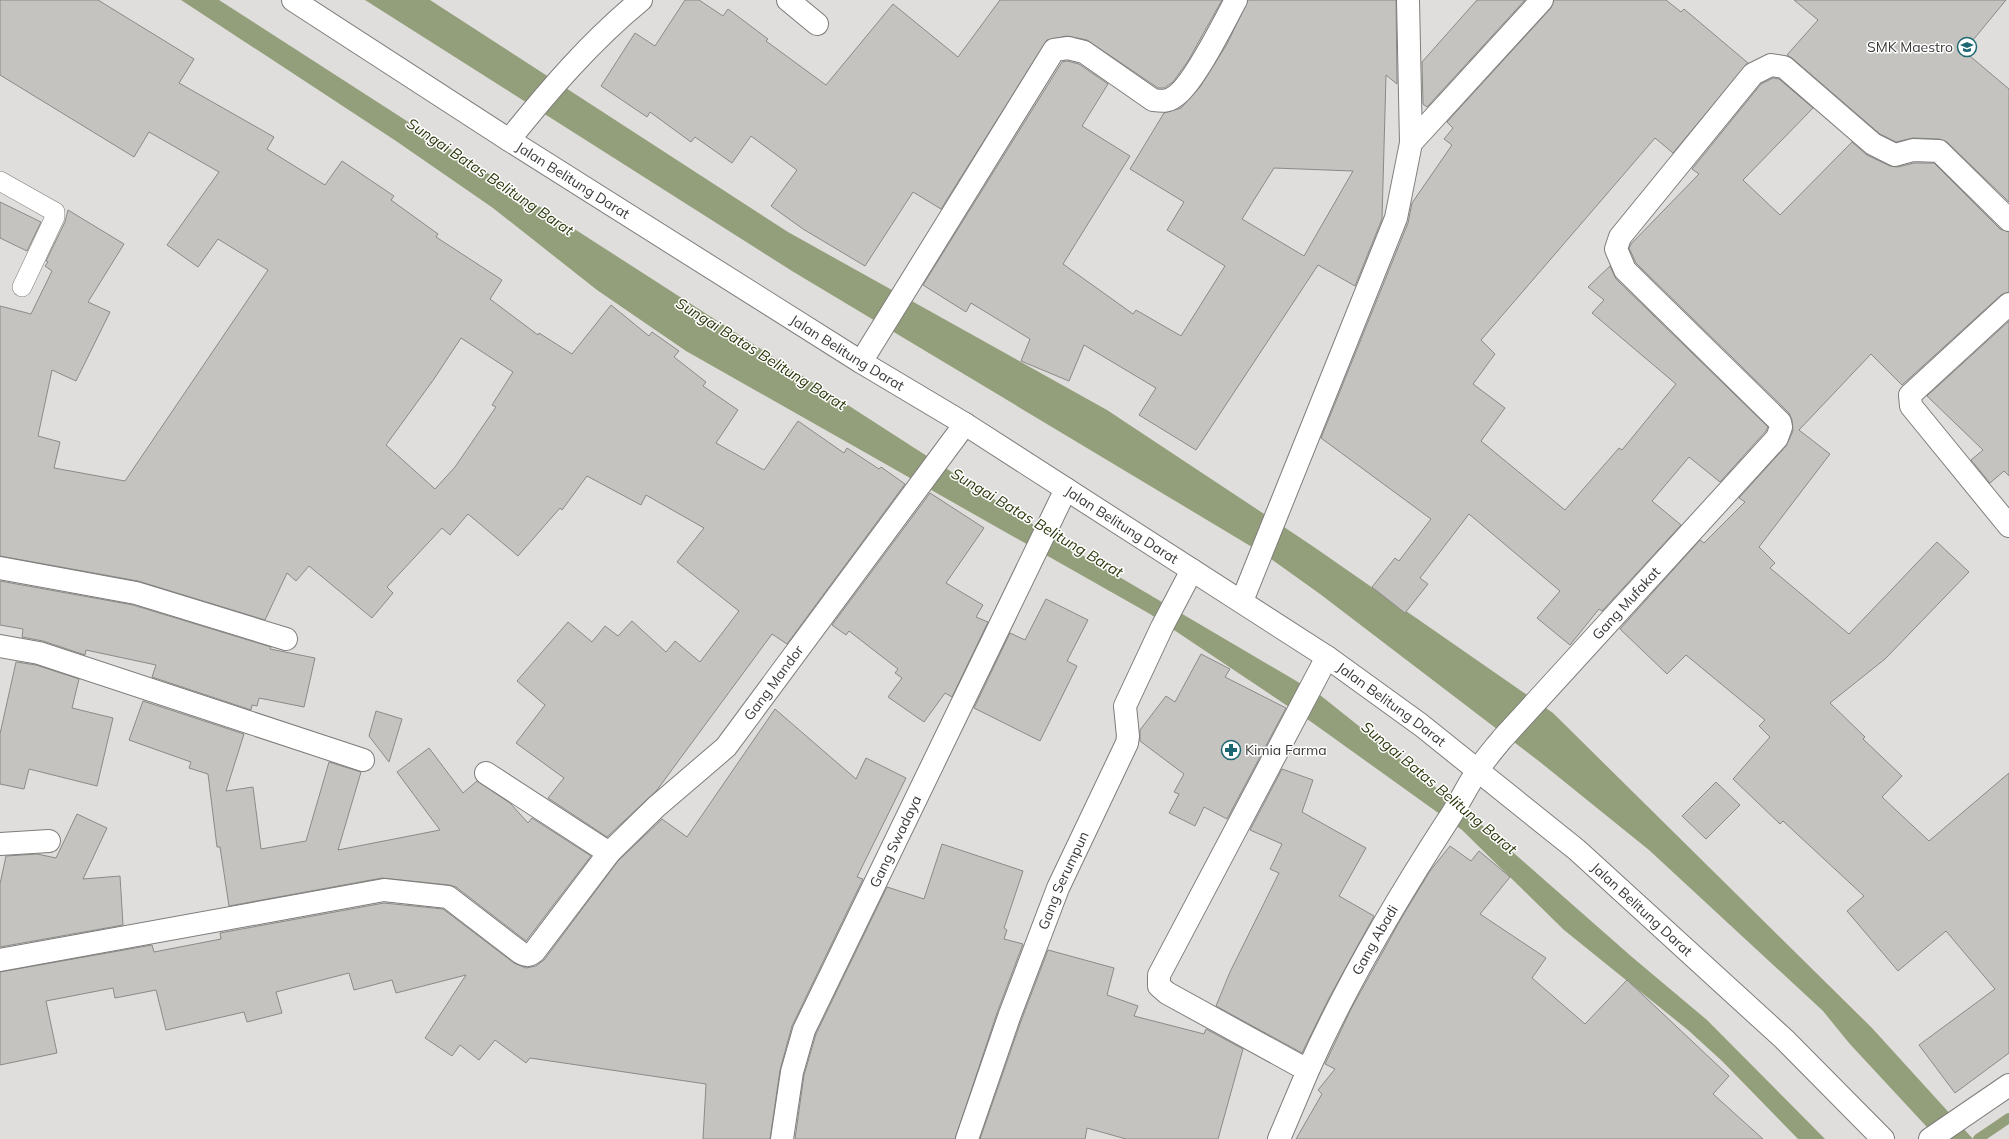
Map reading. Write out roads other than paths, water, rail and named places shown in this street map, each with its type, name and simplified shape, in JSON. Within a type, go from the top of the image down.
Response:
[{"type":"street","name":"Jalan Belitung Darat","points":[[292,0],[509,140],[861,362],[965,424],[1327,657],[1421,725],[1577,850],[1784,1039],[1883,1139]]},
{"type":"street","points":[[509,140],[539,102],[568,69],[624,13],[641,0]]},
{"type":"street","points":[[788,0],[818,24]]},
{"type":"street","points":[[861,362],[1054,50],[1068,48],[1084,52],[1153,100],[1166,101],[1175,97],[1188,83],[1236,0]]},
{"type":"street","points":[[1242,601],[1396,218],[1411,143],[1408,0]]},
{"type":"street","points":[[1411,143],[1542,0]]},
{"type":"street","name":"Gang Mufakat","points":[[1478,770],[1502,739],[1546,690],[1777,438],[1781,427],[1780,422],[1625,270],[1616,249],[1620,237],[1753,74],[1771,64],[1784,67],[1873,144],[1895,155],[1913,150],[1939,151],[2009,220]]},
{"type":"street","points":[[2009,304],[1910,395],[1911,406],[2009,526]]},
{"type":"street","name":"Gang Mandor","points":[[0,960],[384,890],[448,897],[527,956],[534,952],[608,853],[656,807],[726,747],[965,424]]},
{"type":"street","name":"Gang Swadaya","points":[[782,1139],[792,1072],[804,1030],[1066,489]]},
{"type":"street","points":[[0,568],[136,593],[286,639]]},
{"type":"street","name":"Gang Serumpun","points":[[967,1139],[1009,1017],[1058,888],[1127,743],[1128,736],[1125,706],[1162,627],[1192,570]]},
{"type":"street","points":[[0,646],[39,653],[363,760]]},
{"type":"street","points":[[1309,1068],[1298,1065],[1174,997],[1159,986],[1159,975],[1327,657]]},
{"type":"street","name":"Gang Abadi","points":[[1278,1139],[1334,1012],[1410,877],[1455,810],[1478,770]]},
{"type":"street","points":[[486,773],[608,853]]},
{"type":"street","points":[[0,844],[49,841]]},
{"type":"street","points":[[1935,1135],[2009,1085]]},
{"type":"lane","points":[[0,181],[55,212],[55,217],[22,287]]},
{"type":"water","name":"Sungai Batas Belitung Barat","points":[[181,0],[219,0],[1065,545],[1320,695],[1474,818],[1632,957],[1707,1020],[1825,1139],[1798,1139],[1722,1061],[1688,1030],[1564,930],[1462,830],[1310,721],[1150,614],[686,351],[597,290],[493,208],[396,141]]},
{"type":"water","points":[[365,0],[430,0],[788,232],[1107,410],[1311,545],[1553,713],[1872,1028],[1973,1139],[1938,1139],[1849,1043],[1823,1011],[1649,850],[1540,762],[1320,594],[1267,556],[792,271]]},
{"type":"waterway","points":[[1978,1139],[2009,1118]]},
{"type":"place","name":"SMK Maestro","points":[[1967,47]]},
{"type":"place","name":"Kimia Farma","points":[[1231,750]]}]
